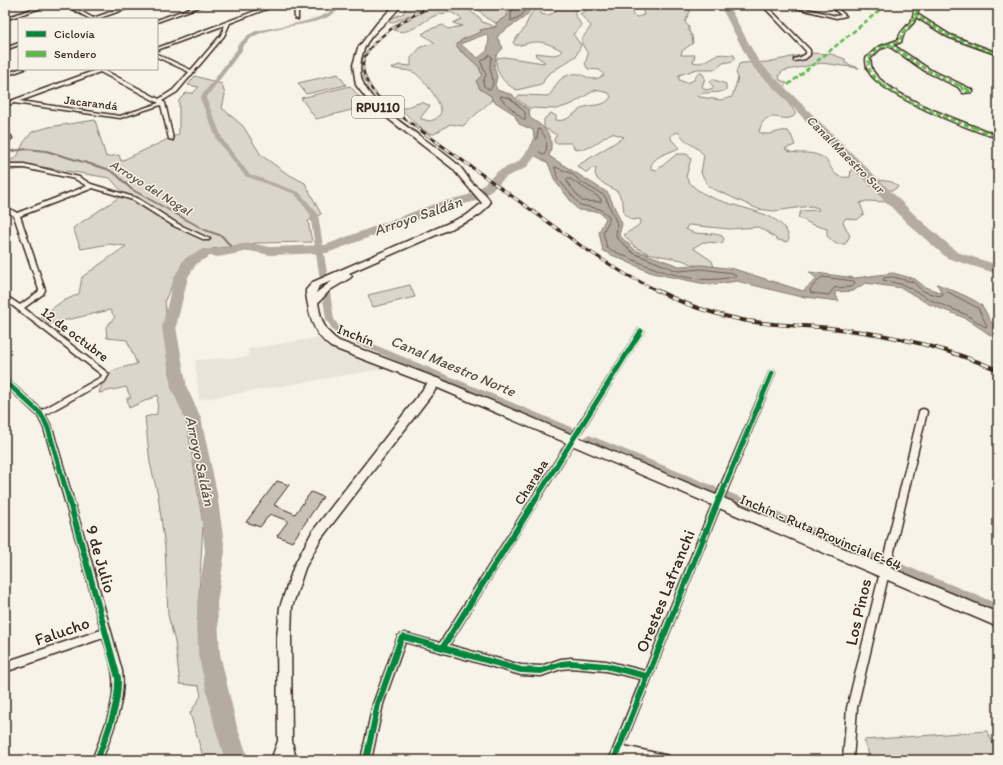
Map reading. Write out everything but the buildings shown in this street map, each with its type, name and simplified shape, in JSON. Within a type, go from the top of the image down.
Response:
[{"type":"main road","name":"Inchín","points":[[398,5],[392,13],[380,23],[361,48],[356,65],[360,85],[376,106],[455,166],[472,188],[485,199],[484,205],[476,213],[394,251],[327,288],[313,302],[318,328],[322,335],[330,341],[435,382]]},
{"type":"main road","name":"Inchín - Ruta Provincial E-64","points":[[435,382],[998,620]]},
{"type":"main road","points":[[288,760],[285,741],[284,636],[286,607],[300,566],[316,536],[435,382]]},
{"type":"main road","points":[[278,760],[285,741]]},
{"type":"street","points":[[5,19],[48,5]]},
{"type":"street","points":[[67,5],[91,18]]},
{"type":"street","points":[[96,18],[135,5]]},
{"type":"street","points":[[158,21],[202,5]]},
{"type":"street","points":[[158,49],[275,5]]},
{"type":"street","points":[[296,5],[296,18]]},
{"type":"street","points":[[764,5],[808,51],[806,57],[796,60]]},
{"type":"street","points":[[787,5],[840,17],[844,16],[831,5]]},
{"type":"street","points":[[923,5],[917,9],[914,14],[913,21],[902,33],[902,39],[877,50],[868,61],[872,72],[879,81],[912,103],[998,137]]},
{"type":"street","points":[[981,5],[998,5]]},
{"type":"street","points":[[914,14],[948,36],[998,54]]},
{"type":"street","name":"Jacarandá","points":[[14,102],[120,117],[161,102],[171,95],[223,35],[229,24],[228,23]]},
{"type":"street","points":[[5,49],[18,44]]},
{"type":"street","points":[[890,45],[927,70],[959,85]]},
{"type":"street","points":[[158,56],[191,72]]},
{"type":"street","points":[[5,75],[20,70]]},
{"type":"street","points":[[5,105],[102,70],[161,102],[171,139]]},
{"type":"street","points":[[5,132],[10,138],[5,143]]},
{"type":"street","points":[[5,166],[24,166],[77,178],[93,186],[135,199],[176,225],[207,239]]},
{"type":"street","points":[[17,215],[93,186]]},
{"type":"street","points":[[5,208],[17,215],[42,290],[41,293],[20,308]]},
{"type":"street","name":"12 de octubre","points":[[5,297],[106,374],[103,379],[41,414]]},
{"type":"street","name":"Charaba","points":[[443,647],[641,331]]},
{"type":"street","name":"Orestes Lafranchi","points":[[614,760],[646,676],[717,501],[772,373]]},
{"type":"street","name":"9 de Julio","points":[[5,382],[41,414],[48,428],[101,608],[106,633],[116,667],[118,682],[113,714],[97,760]]},
{"type":"street","name":"Los Pinos","points":[[847,757],[852,708],[923,412]]},
{"type":"street","name":"Falucho","points":[[5,667],[106,633]]},
{"type":"street","points":[[366,760],[378,704],[401,639],[404,637],[521,670],[541,671],[560,664],[571,663],[606,666],[646,676]]},
{"type":"street","points":[[618,750],[665,760]]},
{"type":"shaded area","points":[[405,5],[410,5],[413,8],[420,5],[513,5],[506,11],[507,16],[496,23],[486,18],[477,8],[469,8],[469,10],[481,19],[482,22],[496,27],[480,30],[482,32],[460,41],[460,51],[479,67],[482,75],[476,81],[480,89],[492,96],[492,100],[463,126],[450,124],[434,134],[428,133],[419,127],[401,109],[422,102],[430,106],[421,119],[430,121],[439,117],[441,111],[438,102],[417,74],[392,68],[399,65],[411,66],[411,58],[421,47],[435,43],[422,34],[430,29],[443,25],[448,29],[462,26],[453,23],[462,19],[451,12],[434,16],[409,30],[394,30],[409,15],[392,23],[385,21],[404,13]]},
{"type":"shaded area","points":[[539,5],[557,5],[557,8],[547,8],[541,10],[541,14],[548,15],[555,12],[562,5],[581,5],[574,13],[582,26],[573,34],[581,45],[576,56],[547,75],[542,84],[517,90],[508,85],[501,77],[496,63],[497,58],[504,57],[544,63],[545,62],[536,56],[535,53],[554,55],[561,53],[561,50],[545,43],[532,42],[515,45],[513,42],[524,29],[531,14]]},
{"type":"shaded area","points":[[589,5],[633,5],[633,15],[637,17],[644,15],[641,5],[689,5],[690,11],[685,22],[689,27],[693,43],[682,51],[681,55],[695,55],[693,62],[696,63],[724,54],[734,55],[735,58],[733,61],[723,63],[716,69],[697,69],[679,75],[679,80],[687,83],[694,80],[698,73],[702,73],[705,78],[702,87],[706,90],[714,88],[710,82],[712,79],[726,84],[726,90],[703,93],[697,96],[700,97],[721,100],[732,97],[738,78],[736,72],[739,64],[742,63],[768,62],[810,53],[831,54],[845,59],[845,63],[859,68],[821,63],[783,71],[779,75],[780,80],[787,83],[780,91],[795,112],[795,115],[791,118],[770,117],[762,124],[759,132],[763,134],[771,134],[781,131],[788,131],[795,145],[785,149],[792,152],[815,154],[824,158],[838,176],[850,177],[851,170],[855,168],[872,178],[896,184],[898,187],[893,190],[879,190],[879,192],[889,202],[866,201],[860,203],[864,214],[857,220],[846,218],[843,222],[850,236],[845,244],[836,244],[827,236],[827,229],[811,224],[798,217],[801,211],[819,210],[818,208],[811,206],[774,211],[758,209],[709,187],[701,173],[704,155],[686,141],[678,132],[671,135],[671,139],[679,148],[657,158],[651,165],[651,169],[657,170],[677,154],[687,154],[691,159],[686,177],[695,188],[709,196],[772,218],[783,226],[789,238],[787,242],[778,240],[758,227],[729,229],[687,226],[686,229],[694,233],[718,235],[722,236],[724,239],[722,243],[703,242],[693,248],[712,261],[714,267],[699,267],[682,260],[647,253],[635,247],[624,235],[639,225],[641,220],[632,220],[624,214],[623,203],[618,192],[598,180],[595,174],[596,168],[592,168],[587,173],[577,166],[624,137],[612,133],[586,149],[575,149],[571,143],[555,143],[554,139],[557,135],[544,128],[544,119],[551,113],[556,116],[556,120],[564,120],[585,107],[599,105],[606,102],[611,97],[609,93],[595,90],[572,104],[557,109],[529,108],[516,98],[522,95],[548,96],[561,79],[571,74],[581,75],[593,79],[604,75],[600,70],[588,69],[585,64],[588,54],[582,44],[582,39],[591,26],[580,14],[588,9]]},
{"type":"shaded area","points":[[338,74],[346,85],[306,94],[298,83]]},
{"type":"shaded area","points":[[195,76],[222,84],[225,95],[222,108],[243,126],[261,155],[286,173],[305,183],[321,214],[308,221],[312,242],[257,243],[212,249],[184,260],[165,300],[169,361],[188,430],[203,525],[197,628],[236,760],[204,760],[190,713],[201,696],[199,686],[180,684],[175,642],[168,615],[165,548],[158,495],[150,463],[145,417],[157,414],[158,395],[129,408],[127,398],[131,398],[126,387],[99,393],[108,374],[117,369],[137,364],[127,340],[107,338],[106,327],[115,317],[110,310],[49,324],[41,317],[61,302],[79,294],[82,277],[126,246],[109,244],[81,249],[73,228],[124,194],[110,178],[42,167],[5,171],[5,163],[17,157],[24,142],[32,132],[49,127],[95,120],[106,157],[119,155],[121,161],[179,134],[179,100],[186,93],[193,93],[199,87],[188,85]]},
{"type":"shaded area","points":[[350,86],[367,106],[316,119],[301,98]]},
{"type":"shaded area","points":[[410,285],[415,297],[373,307],[368,295]]},
{"type":"shaded area","points":[[316,338],[388,368],[199,400],[195,360],[249,357],[248,349]]},
{"type":"shaded area","points":[[987,731],[998,754],[998,760],[871,760],[864,740]]},
{"type":"water","points":[[513,5],[533,5],[530,11],[522,19],[506,29],[497,37],[503,48],[496,56],[494,67],[497,77],[495,85],[497,90],[513,95],[516,100],[529,110],[530,118],[548,133],[551,143],[549,156],[608,193],[622,224],[619,235],[635,250],[679,266],[702,265],[734,269],[803,291],[817,279],[809,272],[855,278],[893,273],[915,279],[925,287],[942,293],[937,284],[960,293],[977,302],[981,305],[992,323],[998,328],[998,340],[965,318],[929,304],[902,288],[865,283],[853,291],[834,292],[839,301],[797,296],[737,281],[710,285],[652,273],[603,251],[599,232],[606,218],[599,212],[578,210],[555,181],[548,163],[529,152],[534,137],[533,130],[519,124],[514,114],[492,100],[491,96],[480,89],[476,81],[482,75],[479,67],[457,47],[457,44],[463,39],[481,32],[480,30],[496,27],[496,23],[507,16],[506,11]],"holes":[[[486,34],[489,39],[487,51],[478,58],[460,44]]]},
{"type":"waterway","points":[[341,5],[336,11],[317,19],[255,33],[239,47],[240,49],[203,98],[220,140],[247,175],[297,193],[314,214],[330,319],[337,330],[353,339],[570,431]]},
{"type":"waterway","name":"Canal Maestro Sur","points":[[724,5],[755,63],[912,220],[952,255],[998,270]]},
{"type":"waterway","name":"Arroyo Saldán","points":[[237,760],[226,727],[209,654],[207,603],[215,551],[208,493],[193,418],[179,388],[169,327],[181,277],[192,260],[208,252],[218,253],[250,247],[270,251],[327,249],[441,206],[472,198],[486,189],[502,174],[522,165],[542,140]]},
{"type":"waterway","name":"Arroyo del Nogal","points":[[5,152],[27,149],[46,151],[107,169],[117,175],[131,189],[205,230],[222,236],[233,249]]},
{"type":"waterway","name":"Canal Maestro Norte","points":[[589,439],[712,490]]},
{"type":"waterway","name":"Canal Maestro Norte","points":[[728,496],[880,560]]},
{"type":"waterway","name":"Canal Maestro Norte","points":[[894,566],[998,609]]},
{"type":"railway","points":[[418,128],[388,106],[373,91],[365,78],[363,63],[366,54],[382,36],[415,14],[435,5]]},
{"type":"railway","points":[[416,127],[584,248],[625,274],[658,291]]},
{"type":"railway","points":[[658,291],[687,304],[731,318],[880,335],[940,349],[998,370]]},
{"type":"marked path","points":[[788,85],[886,5]]},
{"type":"marked path","points":[[923,5],[916,10],[913,21],[902,33],[900,41],[879,48],[868,59],[870,71],[881,83],[899,95],[944,116],[998,137]]},
{"type":"marked path","points":[[981,5],[998,5]]},
{"type":"marked path","points":[[914,14],[949,36],[998,54]]},
{"type":"marked path","points":[[890,45],[927,70],[960,86],[965,92],[971,91],[959,85]]},
{"type":"cycle path","points":[[443,647],[641,331]]},
{"type":"cycle path","points":[[614,760],[731,469],[772,373]]},
{"type":"cycle path","points":[[5,381],[41,414],[48,428],[116,665],[118,678],[116,703],[97,760]]},
{"type":"cycle path","points":[[366,760],[378,704],[401,639],[404,637],[521,670],[541,671],[561,664],[571,663],[606,666],[646,676]]}]
